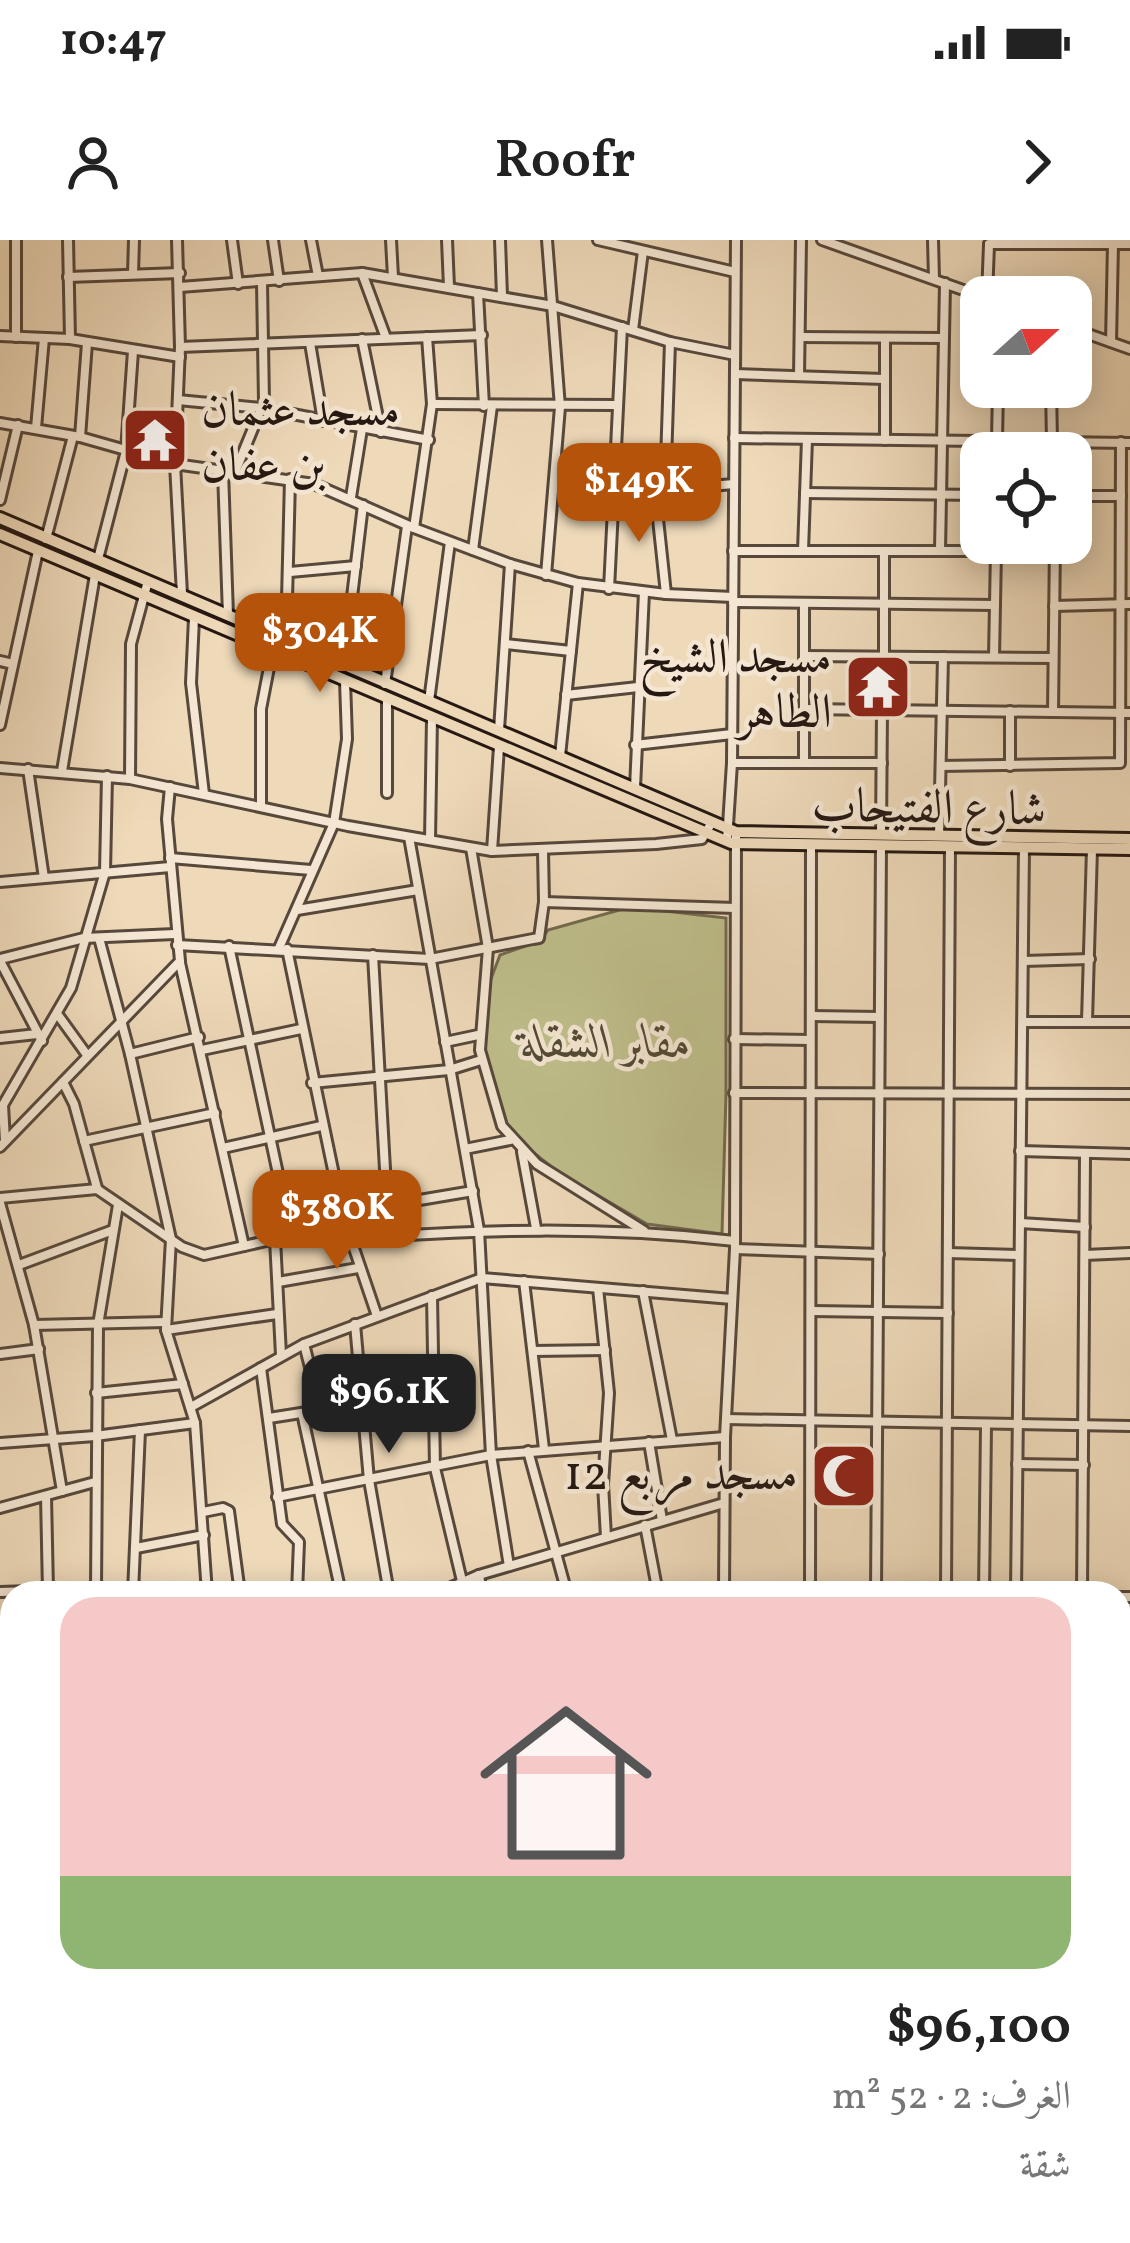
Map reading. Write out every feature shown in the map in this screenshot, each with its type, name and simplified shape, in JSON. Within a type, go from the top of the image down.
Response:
[{"type":"main road","points":[[0,518],[228,615],[388,699],[732,837]]},
{"type":"main road","points":[[0,534],[194,618],[278,643]]},
{"type":"main road","points":[[344,673],[385,684],[560,756],[634,789],[661,807]]},
{"type":"main road","name":"شارع الفتيحاب","points":[[732,837],[811,845],[939,836],[1130,839]]},
{"type":"main road","name":"شارع الفتيحاب","points":[[732,837],[1130,849]]},
{"type":"street","points":[[16,240],[16,337]]},
{"type":"street","points":[[68,240],[70,339]]},
{"type":"street","points":[[133,274],[134,240]]},
{"type":"street","points":[[177,240],[180,352],[175,464],[182,594]]},
{"type":"street","points":[[232,240],[238,284]]},
{"type":"street","points":[[273,240],[279,281]]},
{"type":"street","points":[[311,240],[318,276]]},
{"type":"street","points":[[391,240],[393,277]]},
{"type":"street","points":[[447,240],[449,287]]},
{"type":"street","points":[[500,240],[502,296]]},
{"type":"street","points":[[545,575],[560,406],[547,240]]},
{"type":"street","points":[[598,240],[735,272]]},
{"type":"street","points":[[724,1581],[725,1437],[735,1245],[736,240]]},
{"type":"street","points":[[799,376],[800,240]]},
{"type":"street","points":[[822,240],[960,288]]},
{"type":"street","points":[[857,240],[857,252]]},
{"type":"street","points":[[933,240],[934,280]]},
{"type":"street","points":[[987,276],[989,242],[1130,244]]},
{"type":"street","points":[[1111,342],[1113,244]]},
{"type":"street","points":[[609,589],[618,404],[639,246]]},
{"type":"street","points":[[68,277],[180,273]]},
{"type":"street","points":[[180,287],[362,273],[553,306],[735,355]]},
{"type":"street","points":[[362,273],[386,338]]},
{"type":"street","points":[[235,472],[261,408],[262,283]]},
{"type":"street","points":[[940,551],[945,283]]},
{"type":"street","points":[[473,550],[488,406],[478,292]]},
{"type":"street","points":[[0,336],[180,352],[482,335]]},
{"type":"street","points":[[1092,335],[1130,349]]},
{"type":"street","points":[[385,684],[429,440],[432,404],[427,337]]},
{"type":"street","points":[[800,337],[944,338]]},
{"type":"street","points":[[36,428],[44,338]]},
{"type":"street","points":[[885,338],[885,440]]},
{"type":"street","points":[[362,340],[382,432]]},
{"type":"street","points":[[666,595],[660,491],[670,341]]},
{"type":"street","points":[[46,539],[76,437],[87,343]]},
{"type":"street","points":[[310,343],[323,421]]},
{"type":"street","points":[[98,561],[126,451],[134,351]]},
{"type":"street","points":[[735,374],[884,379]]},
{"type":"street","points":[[178,400],[261,408],[429,440]]},
{"type":"street","points":[[432,404],[618,404]]},
{"type":"street","points":[[0,423],[76,437],[175,464],[290,479],[351,497],[410,527],[510,564],[578,584],[804,604],[995,605]]},
{"type":"street","points":[[0,500],[18,425]]},
{"type":"street","points":[[351,497],[362,429]]},
{"type":"street","points":[[734,438],[960,441]]},
{"type":"street","points":[[803,551],[807,439]]},
{"type":"street","points":[[941,766],[1120,764],[1125,713],[1121,496],[1126,442],[1092,442]]},
{"type":"street","points":[[223,471],[228,615]]},
{"type":"street","points":[[261,806],[261,709],[290,572],[290,479]]},
{"type":"street","points":[[613,494],[734,484]]},
{"type":"street","points":[[805,493],[960,494]]},
{"type":"street","points":[[1092,496],[1121,496]]},
{"type":"street","points":[[363,505],[344,673],[347,739],[334,823],[283,948],[342,1214],[377,1316]]},
{"type":"street","points":[[429,702],[450,542]]},
{"type":"street","points":[[0,725],[38,551]]},
{"type":"street","points":[[733,551],[960,551]]},
{"type":"street","points":[[884,551],[884,657]]},
{"type":"street","points":[[499,731],[510,564]]},
{"type":"street","points":[[994,658],[996,564]]},
{"type":"street","points":[[1053,712],[1054,564]]},
{"type":"street","points":[[290,572],[356,566]]},
{"type":"street","points":[[62,771],[94,575]]},
{"type":"street","points":[[130,779],[131,644],[148,581]]},
{"type":"street","points":[[560,756],[578,584]]},
{"type":"street","points":[[634,789],[644,592]]},
{"type":"street","points":[[804,604],[804,762]]},
{"type":"street","points":[[1054,606],[1125,604]]},
{"type":"street","points":[[194,618],[190,683],[203,794]]},
{"type":"street","points":[[505,644],[572,651]]},
{"type":"street","points":[[804,656],[1053,658]]},
{"type":"street","points":[[939,836],[943,657]]},
{"type":"street","points":[[0,661],[13,664]]},
{"type":"street","points":[[566,695],[638,687]]},
{"type":"street","points":[[387,793],[388,699]]},
{"type":"street","points":[[804,709],[1125,713]]},
{"type":"street","points":[[876,1581],[882,710]]},
{"type":"street","points":[[1010,712],[1010,766]]},
{"type":"street","points":[[430,841],[432,718]]},
{"type":"street","points":[[635,745],[732,734]]},
{"type":"street","points":[[492,850],[499,747]]},
{"type":"street","points":[[732,763],[882,763]]},
{"type":"street","points":[[0,768],[130,779],[334,823],[492,850],[656,844],[702,838],[709,828]]},
{"type":"street","points":[[28,770],[44,878]]},
{"type":"street","points":[[3,1145],[3,1105],[71,988],[105,872],[106,776]]},
{"type":"street","points":[[170,788],[176,939],[244,1246]]},
{"type":"street","points":[[409,837],[479,1230],[490,1455],[509,1566]]},
{"type":"street","points":[[810,1581],[811,845]]},
{"type":"street","points":[[946,1581],[950,846]]},
{"type":"street","points":[[471,848],[488,948],[478,1035],[491,1097],[510,1139],[522,1150],[644,1231]]},
{"type":"street","points":[[1016,1581],[1024,848]]},
{"type":"street","points":[[1087,1022],[1092,849]]},
{"type":"street","points":[[40,1037],[0,960],[84,938],[176,939],[430,959],[538,938],[544,902],[543,851]]},
{"type":"street","points":[[0,882],[170,862],[311,870]]},
{"type":"street","points":[[296,910],[418,890]]},
{"type":"street","points":[[544,902],[735,908]]},
{"type":"street","points":[[99,938],[171,1239],[166,1326],[195,1423],[206,1581]]},
{"type":"street","points":[[229,946],[291,1234]]},
{"type":"street","points":[[373,955],[387,1205]]},
{"type":"street","points":[[1024,961],[1090,959]]},
{"type":"street","points":[[3,1145],[180,961]]},
{"type":"street","points":[[58,1015],[87,1055]]},
{"type":"street","points":[[811,1016],[879,1017]]},
{"type":"street","points":[[1024,1022],[1130,1022]]},
{"type":"street","points":[[202,1051],[301,1029]]},
{"type":"street","points":[[445,1042],[478,1035]]},
{"type":"street","points":[[0,1038],[40,1037]]},
{"type":"street","points":[[130,1054],[199,1037]]},
{"type":"street","points":[[734,1039],[810,1040]]},
{"type":"street","points":[[313,1082],[449,1070],[482,1060]]},
{"type":"street","points":[[63,1082],[71,1094],[97,1189],[171,1239],[204,1255],[275,1239],[342,1214],[473,1191]]},
{"type":"street","points":[[734,1093],[1130,1094]]},
{"type":"street","points":[[84,1142],[215,1113]]},
{"type":"street","points":[[223,1148],[321,1126]]},
{"type":"street","points":[[465,1149],[510,1139]]},
{"type":"street","points":[[522,1150],[536,1228]]},
{"type":"street","points":[[1020,1151],[1130,1154]]},
{"type":"street","points":[[1082,1581],[1085,1154]]},
{"type":"street","points":[[62,1491],[34,1325],[0,1200],[97,1189]]},
{"type":"street","points":[[90,1581],[98,1325],[118,1205]]},
{"type":"street","points":[[1020,1223],[1085,1227]]},
{"type":"street","points":[[349,1239],[536,1228],[644,1231],[735,1245],[879,1254]]},
{"type":"street","points":[[19,1264],[114,1230]]},
{"type":"street","points":[[275,1239],[280,1355]]},
{"type":"street","points":[[949,1253],[1018,1255]]},
{"type":"street","points":[[1085,1255],[1130,1253]]},
{"type":"street","points":[[278,1282],[358,1268]]},
{"type":"street","points":[[191,1407],[304,1344],[482,1278],[732,1298]]},
{"type":"street","points":[[524,1281],[544,1450]]},
{"type":"street","points":[[598,1288],[605,1350],[606,1537]]},
{"type":"street","points":[[644,1291],[672,1440]]},
{"type":"street","points":[[431,1296],[435,1468],[462,1581],[724,1503]]},
{"type":"street","points":[[812,1312],[948,1313]]},
{"type":"street","points":[[34,1325],[166,1326],[277,1314]]},
{"type":"street","points":[[356,1324],[369,1480],[387,1581]]},
{"type":"street","points":[[304,1344],[326,1423],[434,1412]]},
{"type":"street","points":[[0,1354],[39,1349]]},
{"type":"street","points":[[533,1351],[605,1350]]},
{"type":"street","points":[[261,1368],[283,1526],[298,1542],[297,1581]]},
{"type":"street","points":[[96,1393],[183,1384]]},
{"type":"street","points":[[268,1418],[320,1410]]},
{"type":"street","points":[[302,1413],[338,1581]]},
{"type":"street","points":[[726,1419],[1130,1426]]},
{"type":"street","points":[[0,1443],[195,1423]]},
{"type":"street","points":[[984,1581],[986,1426]]},
{"type":"street","points":[[135,1581],[140,1430]]},
{"type":"street","points":[[277,1497],[490,1455],[725,1437]]},
{"type":"street","points":[[649,1442],[662,1520]]},
{"type":"street","points":[[528,1451],[565,1581]]},
{"type":"street","points":[[1017,1464],[1084,1465]]},
{"type":"street","points":[[0,1508],[95,1482]]},
{"type":"street","points":[[46,1496],[47,1581]]},
{"type":"street","points":[[202,1512],[229,1511],[238,1581]]},
{"type":"street","points":[[645,1525],[656,1581]]},
{"type":"street","points":[[136,1548],[204,1534]]},
{"type":"street","points":[[479,1575],[480,1581]]},
{"type":"green space","name":"مقابر الشقلة","points":[[630,907],[726,918],[722,1234],[647,1224],[558,1172],[510,1134],[479,1043],[486,992],[500,955],[540,941],[548,930]]},
{"type":"place","name":"مسجد عثمان بن عفان","points":[[155,440]]},
{"type":"place","name":"مسجد الشيخ الطاهر","points":[[878,687]]},
{"type":"place","name":"مسجد مربع 12","points":[[844,1476]]}]
